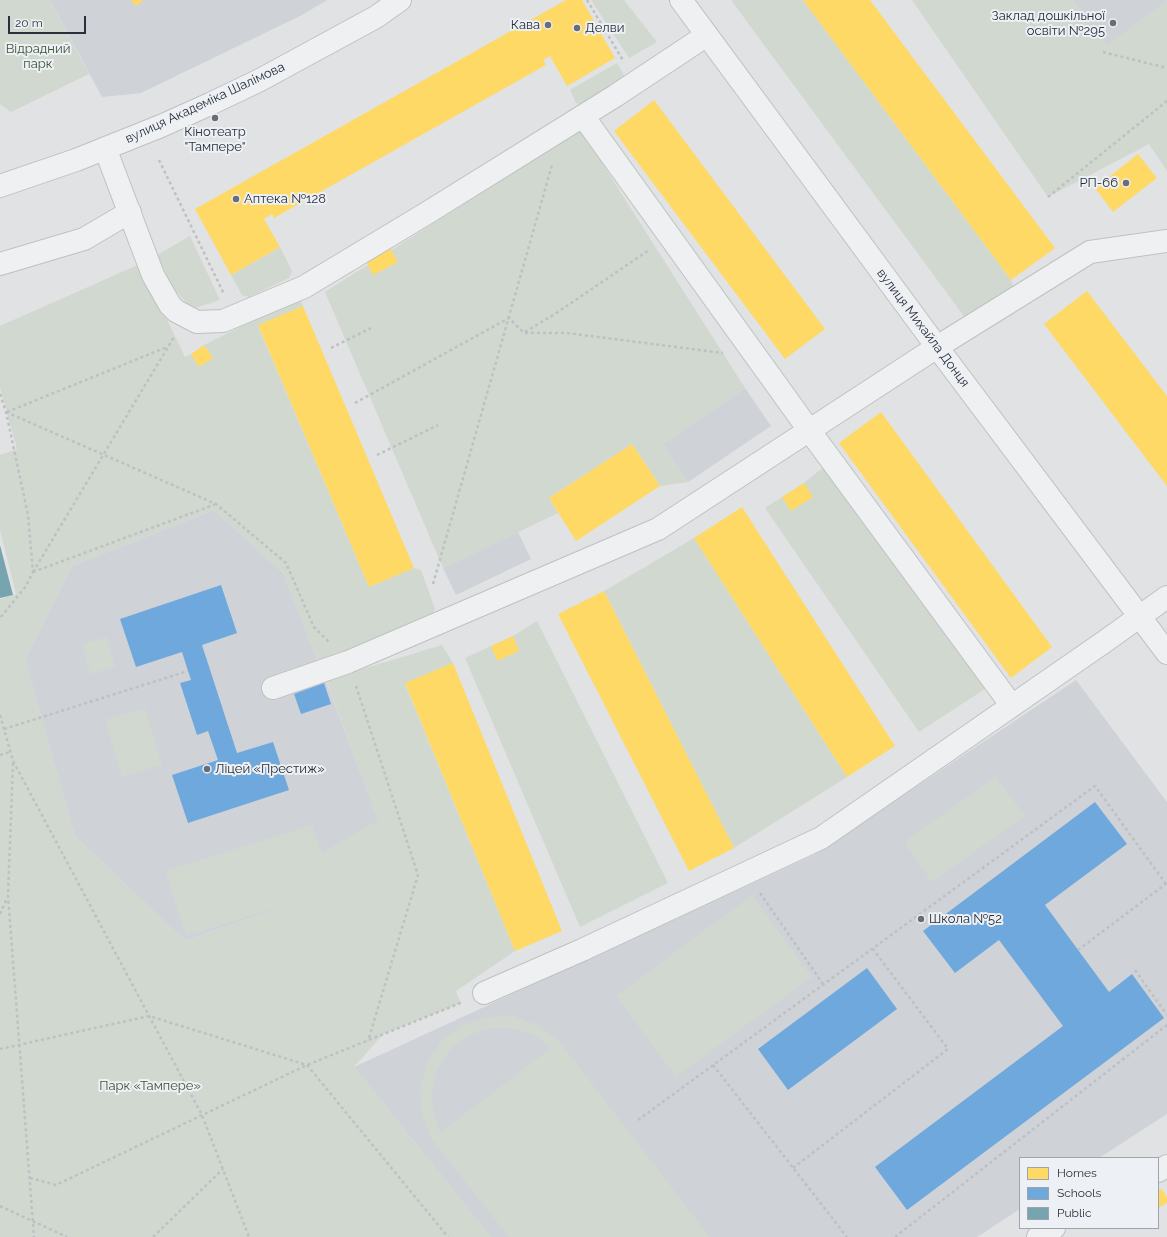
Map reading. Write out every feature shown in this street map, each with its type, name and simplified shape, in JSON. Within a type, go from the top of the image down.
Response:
[{"type":"street","name":"вулиця Академіка Шалімова","points":[[0,172],[54,156],[141,121],[256,68],[368,7],[378,0]]},
{"type":"street","name":"вулиця Академіка Шалімова","points":[[0,186],[76,160],[162,126],[260,80],[376,17],[400,0]]},
{"type":"street","name":"вулиця Михайла Донця","points":[[681,0],[937,346],[1167,653]]},
{"type":"street","points":[[106,148],[153,275],[170,305],[176,311],[197,322],[223,321],[304,287],[562,130],[636,83],[707,35]]},
{"type":"street","points":[[583,116],[809,430],[1012,706]]},
{"type":"street","points":[[0,264],[84,239],[130,212]]},
{"type":"street","points":[[273,688],[348,662],[658,529],[937,346],[1090,252],[1167,241]]},
{"type":"street","points":[[484,993],[582,950],[821,838],[1167,597]]},
{"type":"street","points":[[1038,1237],[1052,1229]]},
{"type":"path","points":[[587,0],[636,83]]},
{"type":"path","points":[[1103,52],[1167,68]]},
{"type":"path","points":[[1048,196],[1167,101]]},
{"type":"path","points":[[433,584],[562,130]]},
{"type":"path","points":[[159,160],[235,316]]},
{"type":"path","points":[[524,333],[555,314],[670,236]]},
{"type":"path","points":[[0,618],[26,586],[103,454],[186,317]]},
{"type":"path","points":[[509,318],[524,333],[567,333],[757,358]]},
{"type":"path","points":[[354,403],[509,318]]},
{"type":"path","points":[[331,348],[371,328]]},
{"type":"path","points":[[6,412],[168,346]]},
{"type":"path","points":[[0,394],[6,412],[28,515],[33,572]]},
{"type":"path","points":[[6,412],[216,504],[286,563],[314,628],[348,662],[418,875],[368,1040]]},
{"type":"path","points":[[377,455],[438,425]]},
{"type":"path","points":[[33,572],[216,504]]},
{"type":"path","points":[[4,729],[188,671]]},
{"type":"path","points":[[0,715],[13,761],[202,1115],[249,1237]]},
{"type":"path","points":[[0,755],[10,752]]},
{"type":"path","points":[[13,761],[8,896],[34,1237]]},
{"type":"path","points":[[638,1120],[1095,786],[1167,883],[1078,950]]},
{"type":"path","points":[[758,891],[823,984]]},
{"type":"path","points":[[0,914],[8,896]]},
{"type":"path","points":[[793,1168],[948,1049],[872,949]]},
{"type":"path","points":[[1135,970],[1167,1015]]},
{"type":"path","points":[[30,1178],[56,1185],[307,1065],[484,993]]},
{"type":"path","points":[[0,1049],[149,1016],[307,1065],[448,1237]]},
{"type":"path","points":[[895,1237],[1167,1025]]},
{"type":"path","points":[[713,1065],[847,1237]]},
{"type":"path","points":[[153,1237],[223,1169]]},
{"type":"path","points":[[0,1206],[68,1237]]},
{"type":"shaded area","points":[[50,0],[327,0],[302,15],[141,93],[102,97]]},
{"type":"shaded area","name":"Заклад дошкільної освіти №295","points":[[1073,0],[1167,0],[1167,1],[1107,46]]},
{"type":"shaded area","points":[[745,388],[771,426],[688,482],[663,444]]},
{"type":"shaded area","name":"Ліцей «Престиж»","points":[[214,510],[283,573],[322,671],[396,867],[185,941],[75,836],[25,660],[72,566]]},
{"type":"shaded area","points":[[518,532],[531,559],[456,595],[443,568]]},
{"type":"shaded area","name":"Школа №52","points":[[1076,680],[1167,802],[1167,1114],[1101,1157],[1019,1157],[1019,1210],[977,1237],[491,1237],[354,1067],[814,855]]},
{"type":"green space","name":"Відрадний парк","points":[[0,0],[50,0],[89,74],[11,112],[0,104]]},
{"type":"green space","points":[[591,0],[624,0],[657,42],[629,58]]},
{"type":"green space","points":[[731,0],[803,0],[1011,280],[1013,286],[966,319]]},
{"type":"green space","points":[[912,0],[1073,0],[1107,45],[1167,1],[1167,171],[1149,144],[1048,197]]},
{"type":"green space","points":[[617,63],[626,79],[583,105],[576,103],[570,90]]},
{"type":"green space","points":[[581,130],[745,388],[663,444],[688,482],[660,486],[632,444],[549,498],[558,513],[443,568],[325,292]]},
{"type":"green space","points":[[190,236],[220,300],[192,309],[172,287],[157,255]]},
{"type":"green space","points":[[280,247],[292,271],[289,278],[249,297],[242,295],[231,275]]},
{"type":"green space","name":"Парк «Тампере»","points":[[140,264],[185,357],[191,354],[199,367],[213,358],[204,345],[299,298],[303,306],[258,326],[369,587],[414,568],[421,570],[435,609],[432,615],[319,663],[283,573],[214,510],[72,566],[25,660],[75,836],[185,941],[313,896],[186,936],[165,871],[312,825],[322,853],[378,820],[326,680],[442,645],[453,663],[405,684],[515,951],[456,991],[461,1003],[383,1034],[354,1067],[491,1237],[0,1237],[0,599],[16,594],[0,530],[0,455],[17,449],[0,388],[0,326]]},
{"type":"green space","points":[[825,466],[988,687],[919,732],[765,508],[804,483]]},
{"type":"green space","points":[[694,538],[847,777],[734,848],[604,591]]},
{"type":"green space","points":[[537,621],[668,883],[580,927],[465,658],[513,636]]},
{"type":"green space","points":[[107,637],[115,667],[90,674],[82,644]]},
{"type":"green space","points":[[145,708],[162,765],[122,777],[105,720]]},
{"type":"green space","points":[[996,776],[1025,816],[932,882],[904,842]]},
{"type":"green space","points":[[752,895],[812,977],[676,1077],[616,996]]},
{"type":"green space","points":[[513,1016],[538,1025],[559,1041],[710,1237],[509,1237],[432,1140],[422,1115],[420,1089],[427,1063],[441,1041],[462,1025],[487,1017]],"holes":[[[489,1028],[512,1028],[533,1034],[551,1048],[441,1132],[433,1112],[432,1090],[438,1068],[451,1049],[468,1036]]]},
{"type":"building: Homes","points":[[131,0],[144,0],[135,6]]},
{"type":"building: Homes","points":[[566,0],[582,0],[615,58],[567,86],[550,56],[543,60],[546,65],[274,218],[272,214],[264,219],[280,247],[231,275],[195,209]]},
{"type":"building: Homes","points":[[803,0],[870,0],[1055,248],[1011,280]]},
{"type":"building: Homes","points":[[654,100],[825,329],[785,359],[614,131]]},
{"type":"building: Homes","name":"РП-66","points":[[1138,154],[1157,178],[1113,212],[1095,188]]},
{"type":"building: Homes","points":[[389,246],[398,262],[373,275],[365,259]]},
{"type":"building: Homes","points":[[1087,291],[1167,396],[1167,486],[1044,324]]},
{"type":"building: Homes","points":[[303,306],[414,568],[369,587],[258,325]]},
{"type":"building: Homes","points":[[204,345],[213,358],[199,367],[191,354]]},
{"type":"building: Homes","points":[[881,412],[1052,647],[1011,678],[839,443]]},
{"type":"building: Homes","points":[[632,444],[660,486],[576,541],[549,498]]},
{"type":"building: Homes","points":[[804,483],[813,497],[791,511],[782,497]]},
{"type":"building: Homes","points":[[742,507],[895,746],[847,777],[694,538]]},
{"type":"building: Homes","points":[[604,591],[734,848],[689,871],[558,614]]},
{"type":"building: Homes","points":[[513,636],[519,651],[497,661],[491,646]]},
{"type":"building: Homes","points":[[453,663],[562,931],[515,951],[405,683]]},
{"type":"building: Homes","points":[[1162,1189],[1167,1197],[1167,1203],[1159,1207],[1159,1190]]},
{"type":"building: Schools","points":[[221,585],[237,633],[202,645],[237,753],[273,742],[289,790],[188,823],[172,775],[218,760],[208,731],[197,735],[180,683],[191,680],[182,652],[136,667],[120,619]]},
{"type":"building: Schools","points":[[324,683],[331,704],[301,714],[294,694]]},
{"type":"building: Schools","points":[[1095,802],[1127,844],[1045,905],[1109,992],[1132,974],[1164,1018],[907,1210],[875,1167],[1063,1026],[999,940],[955,973],[923,931]]},
{"type":"building: Schools","points":[[867,968],[897,1009],[788,1090],[758,1049]]},
{"type":"building: Public","points":[[0,545],[13,595],[0,598]]},
{"type":"place","name":"Заклад дошкільної освіти №295","points":[[1113,23]]},
{"type":"place","name":"Кава","points":[[548,25]]},
{"type":"place","name":"Делви","points":[[577,28]]},
{"type":"place","name":"Кінотеатр \"Тампере\"","points":[[215,118]]},
{"type":"place","name":"РП-66","points":[[1126,183]]},
{"type":"place","name":"Аптека №128","points":[[236,199]]},
{"type":"place","name":"Ліцей «Престиж»","points":[[207,769]]},
{"type":"place","name":"Школа №52","points":[[921,919]]}]
